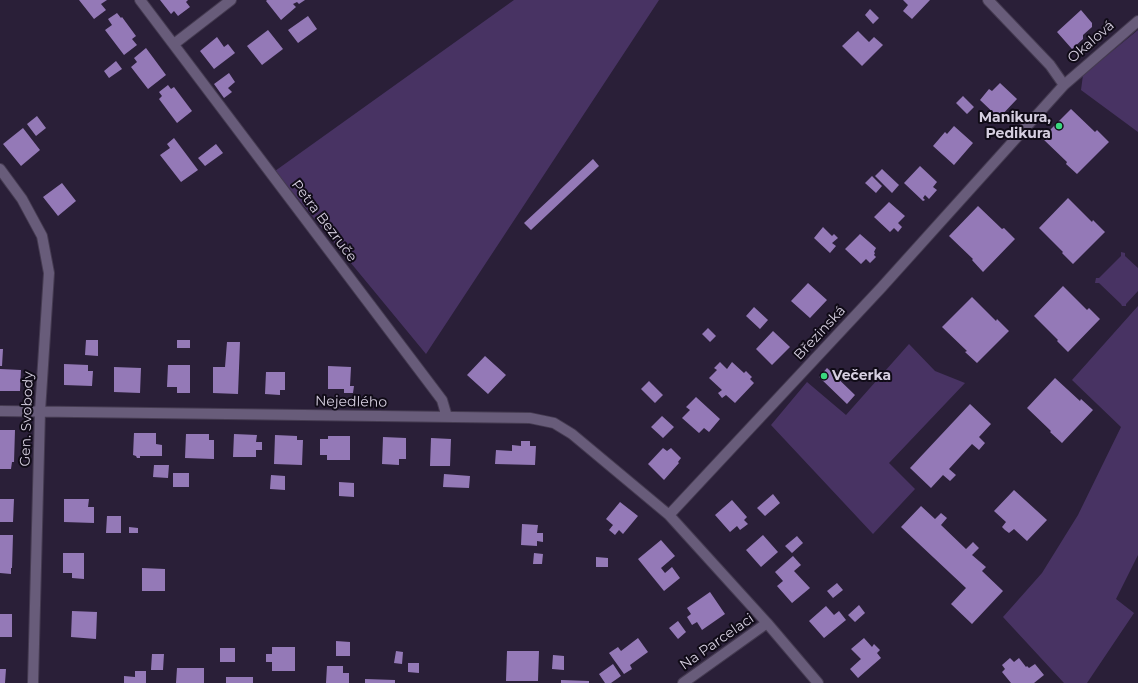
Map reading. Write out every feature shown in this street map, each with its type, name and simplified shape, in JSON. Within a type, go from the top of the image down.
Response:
[{"type":"street","name":"Petra Bezruče","points":[[140,0],[442,400],[447,417]]},
{"type":"street","points":[[174,44],[231,0]]},
{"type":"street","points":[[988,0],[1050,65],[1064,86]]},
{"type":"street","name":"Okalová","points":[[1064,86],[1138,21]]},
{"type":"street","name":"Březinská","points":[[669,515],[876,294],[1064,86]]},
{"type":"street","name":"Gen. Svobody","points":[[0,170],[22,198],[42,236],[49,273],[40,411],[33,683]]},
{"type":"street","name":"Nejedlého","points":[[0,411],[530,418],[554,423],[572,434],[669,515]]},
{"type":"street","points":[[669,515],[818,683]]},
{"type":"street","name":"Na Parcelaci","points":[[683,683],[767,624]]},
{"type":"shaded area","points":[[514,0],[659,0],[426,354],[275,171]]},
{"type":"shaded area","points":[[1138,30],[1138,132],[1081,90],[1083,75]]},
{"type":"shaded area","points":[[1121,252],[1125,253],[1125,256],[1138,268],[1138,291],[1126,304],[1126,306],[1122,306],[1099,283],[1095,283],[1096,278],[1099,278],[1121,256]]},
{"type":"shaded area","points":[[1138,306],[1138,555],[1116,599],[1134,613],[1087,683],[1064,683],[1003,617],[1042,573],[1078,515],[1121,427],[1072,380]]},
{"type":"shaded area","points":[[909,344],[935,371],[965,383],[889,463],[915,489],[873,534],[771,425],[807,382],[846,415]]},
{"type":"building","points":[[79,0],[107,0],[101,4],[106,10],[94,19]]},
{"type":"building","points":[[160,0],[188,0],[186,2],[190,7],[178,16],[174,11],[171,14]]},
{"type":"building","points":[[305,0],[299,4],[297,2],[293,4],[296,7],[281,20],[266,1]]},
{"type":"building","points":[[903,0],[930,0],[912,19],[903,11],[908,5]]},
{"type":"building","points":[[870,9],[879,18],[873,24],[865,15]]},
{"type":"building","points":[[1081,10],[1092,23],[1092,27],[1083,35],[1083,39],[1072,49],[1057,32]]},
{"type":"building","points":[[117,13],[121,18],[122,17],[136,36],[132,39],[137,45],[124,55],[105,30],[112,25],[108,19]]},
{"type":"building","points":[[308,16],[317,29],[298,43],[288,30]]},
{"type":"building","points":[[268,30],[283,49],[262,65],[247,46]]},
{"type":"building","points":[[858,31],[869,42],[874,37],[883,45],[862,66],[842,46]]},
{"type":"building","points":[[217,37],[224,47],[228,44],[235,53],[214,69],[200,51]]},
{"type":"building","points":[[146,48],[166,75],[148,89],[131,67],[137,62],[134,58]]},
{"type":"building","points":[[116,61],[122,69],[109,78],[104,71]]},
{"type":"building","points":[[229,73],[235,82],[228,88],[232,92],[224,98],[214,84]]},
{"type":"building","points":[[1000,83],[1017,99],[999,118],[980,100],[989,89],[992,91]]},
{"type":"building","points":[[168,85],[171,89],[174,87],[192,111],[177,123],[159,99],[162,96],[159,92]]},
{"type":"building","points":[[963,96],[974,107],[967,114],[956,103]]},
{"type":"building","points":[[1071,109],[1095,132],[1097,130],[1109,142],[1077,174],[1042,138]]},
{"type":"building","points":[[37,116],[46,128],[36,136],[27,124]]},
{"type":"building","points":[[954,126],[973,143],[954,165],[933,146],[945,132],[947,134]]},
{"type":"building","points":[[23,128],[40,150],[21,166],[3,144]]},
{"type":"building","points":[[174,138],[198,170],[181,182],[160,155],[170,148],[167,144]]},
{"type":"building","points":[[216,144],[223,153],[205,166],[198,158]]},
{"type":"building","points":[[593,159],[599,166],[531,230],[524,223]]},
{"type":"building","points":[[920,166],[937,182],[933,187],[937,190],[929,199],[925,195],[923,198],[925,200],[923,201],[904,183]]},
{"type":"building","points":[[882,169],[899,185],[892,193],[875,176]]},
{"type":"building","points":[[872,176],[882,186],[876,193],[865,183]]},
{"type":"building","points":[[62,183],[76,201],[58,216],[43,197]]},
{"type":"building","points":[[1068,198],[1092,222],[1093,220],[1105,232],[1073,264],[1039,228]]},
{"type":"building","points":[[889,202],[905,216],[898,223],[902,227],[898,232],[894,228],[890,232],[874,217]]},
{"type":"building","points":[[978,206],[1015,239],[983,272],[972,260],[973,259],[949,236]]},
{"type":"building","points":[[823,227],[832,236],[834,234],[838,238],[832,243],[836,246],[830,253],[814,238]]},
{"type":"building","points":[[860,234],[876,248],[874,255],[876,257],[870,263],[866,259],[861,264],[845,249]]},
{"type":"building","points":[[808,283],[827,300],[810,318],[791,301]]},
{"type":"building","points":[[1063,286],[1087,310],[1089,308],[1100,319],[1068,352],[1034,316]]},
{"type":"building","points":[[972,297],[996,321],[997,319],[1009,331],[977,363],[942,327]]},
{"type":"building","points":[[754,307],[768,320],[760,329],[746,316]]},
{"type":"building","points":[[708,328],[716,336],[710,342],[702,334]]},
{"type":"building","points":[[773,331],[790,347],[772,365],[756,349]]},
{"type":"building","points":[[86,340],[98,340],[98,356],[85,355]]},
{"type":"building","points":[[177,340],[190,340],[190,348],[177,348]]},
{"type":"building","points":[[227,342],[240,342],[238,394],[213,393],[213,367],[225,367]]},
{"type":"building","points":[[0,349],[3,349],[2,366],[0,366]]},
{"type":"building","points":[[485,356],[506,375],[488,394],[467,375]]},
{"type":"building","points":[[720,362],[727,369],[732,362],[744,373],[746,371],[752,377],[750,379],[754,383],[735,403],[726,395],[722,398],[718,393],[722,390],[709,378],[717,370],[714,368]]},
{"type":"building","points":[[64,364],[88,365],[88,371],[93,371],[92,386],[64,385]]},
{"type":"building","points":[[168,365],[190,365],[190,393],[177,393],[177,387],[167,387]]},
{"type":"building","points":[[328,366],[351,367],[350,386],[354,386],[353,393],[344,393],[344,389],[328,389]]},
{"type":"building","points":[[114,367],[141,368],[140,393],[114,392]]},
{"type":"building","points":[[827,368],[855,395],[847,404],[819,377]]},
{"type":"building","points":[[0,369],[21,370],[20,391],[0,391]]},
{"type":"building","points":[[266,372],[285,372],[285,390],[280,390],[280,395],[265,394]]},
{"type":"building","points":[[1055,378],[1080,401],[1081,399],[1093,410],[1062,443],[1027,408]]},
{"type":"building","points":[[649,381],[663,395],[655,403],[641,389]]},
{"type":"building","points":[[696,397],[720,419],[709,432],[704,428],[699,433],[682,418],[690,410],[686,407]]},
{"type":"building","points":[[970,404],[991,424],[979,437],[985,443],[979,450],[972,444],[949,469],[956,475],[950,481],[943,475],[931,488],[910,468]]},
{"type":"building","points":[[662,416],[674,427],[663,438],[651,427]]},
{"type":"building","points":[[0,430],[15,430],[14,462],[12,462],[11,469],[0,469]]},
{"type":"building","points":[[134,433],[156,433],[156,444],[162,445],[162,456],[140,456],[140,458],[137,458],[133,455]]},
{"type":"building","points":[[186,434],[209,434],[209,440],[214,440],[214,459],[185,458]]},
{"type":"building","points":[[234,434],[257,435],[256,442],[262,442],[262,450],[256,450],[256,457],[233,457]]},
{"type":"building","points":[[275,435],[297,436],[297,440],[303,440],[302,465],[274,464]]},
{"type":"building","points":[[328,436],[350,436],[350,460],[327,460],[327,455],[320,455],[320,439],[328,439]]},
{"type":"building","points":[[383,437],[406,438],[406,459],[399,459],[399,465],[382,464]]},
{"type":"building","points":[[431,438],[451,439],[450,466],[430,466]]},
{"type":"building","points":[[521,441],[530,441],[530,446],[536,446],[535,465],[495,464],[496,450],[512,451],[512,445],[521,446]]},
{"type":"building","points":[[663,448],[667,451],[671,448],[681,458],[678,462],[679,463],[664,480],[648,464]]},
{"type":"building","points":[[154,465],[169,465],[168,478],[153,477]]},
{"type":"building","points":[[173,473],[189,473],[189,487],[173,487]]},
{"type":"building","points":[[444,474],[470,476],[469,488],[443,487]]},
{"type":"building","points":[[271,475],[285,476],[285,490],[270,489]]},
{"type":"building","points":[[339,482],[354,483],[354,497],[339,496]]},
{"type":"building","points":[[1014,490],[1047,520],[1027,541],[1014,529],[1009,533],[1005,530],[1002,527],[1006,522],[994,511]]},
{"type":"building","points":[[773,494],[780,503],[765,516],[757,508]]},
{"type":"building","points":[[0,499],[14,499],[13,522],[0,522]]},
{"type":"building","points":[[64,499],[89,499],[88,507],[94,507],[94,523],[64,522]]},
{"type":"building","points":[[732,500],[747,517],[744,520],[748,524],[740,530],[737,526],[730,532],[715,515]]},
{"type":"building","points":[[620,502],[638,516],[623,534],[619,530],[615,535],[609,530],[613,525],[606,519]]},
{"type":"building","points":[[921,506],[935,519],[941,513],[947,518],[941,525],[966,549],[973,542],[979,548],[972,555],[986,567],[982,571],[1003,591],[972,624],[951,604],[966,588],[901,527]]},
{"type":"building","points":[[107,516],[121,516],[121,533],[106,533]]},
{"type":"building","points":[[522,524],[538,525],[537,533],[543,533],[543,542],[537,541],[537,546],[521,545]]},
{"type":"building","points":[[129,527],[138,528],[138,533],[129,533]]},
{"type":"building","points":[[0,535],[13,535],[11,574],[0,573]]},
{"type":"building","points":[[763,535],[778,552],[761,567],[746,550]]},
{"type":"building","points":[[797,536],[803,543],[792,553],[785,546]]},
{"type":"building","points":[[661,540],[675,556],[661,568],[665,573],[672,567],[680,578],[664,591],[638,559]]},
{"type":"building","points":[[63,553],[84,553],[84,579],[72,578],[72,573],[63,573]]},
{"type":"building","points":[[534,553],[543,554],[542,564],[533,564]]},
{"type":"building","points":[[793,556],[801,565],[794,571],[810,588],[792,603],[777,586],[783,581],[775,572]]},
{"type":"building","points":[[596,557],[608,558],[608,567],[596,567]]},
{"type":"building","points":[[142,568],[165,569],[165,591],[142,591]]},
{"type":"building","points":[[837,583],[843,590],[833,598],[827,591]]},
{"type":"building","points":[[710,592],[725,614],[702,630],[697,622],[692,625],[687,617],[691,614],[687,608]]},
{"type":"building","points":[[859,605],[865,613],[855,622],[848,615]]},
{"type":"building","points":[[826,606],[834,615],[839,611],[846,620],[824,638],[809,621]]},
{"type":"building","points":[[72,611],[97,612],[96,639],[71,637]]},
{"type":"building","points":[[0,614],[12,614],[12,637],[0,637]]},
{"type":"building","points":[[678,621],[686,632],[678,639],[669,628]]},
{"type":"building","points":[[638,638],[648,652],[630,665],[632,669],[624,674],[609,653],[618,647],[621,651]]},
{"type":"building","points":[[864,638],[872,647],[874,644],[880,650],[877,653],[881,658],[858,678],[850,669],[861,659],[851,649]]},
{"type":"building","points":[[336,641],[350,642],[350,656],[336,656]]},
{"type":"building","points":[[272,647],[295,647],[295,671],[272,671],[272,662],[266,662],[266,654],[272,654]]},
{"type":"building","points":[[220,648],[235,648],[235,662],[220,662]]},
{"type":"building","points":[[396,651],[403,652],[402,664],[394,663]]},
{"type":"building","points":[[507,651],[539,651],[538,681],[506,681]]},
{"type":"building","points":[[152,654],[164,654],[163,670],[151,670]]},
{"type":"building","points":[[553,655],[564,656],[564,670],[552,669]]},
{"type":"building","points":[[1010,658],[1014,662],[1019,658],[1026,667],[1027,666],[1029,668],[1035,664],[1044,675],[1034,683],[1011,683],[1002,672],[1005,669],[1002,665]]},
{"type":"building","points":[[408,663],[419,663],[419,673],[408,672]]},
{"type":"building","points":[[613,664],[621,676],[611,683],[605,683],[599,674]]},
{"type":"building","points":[[327,666],[343,666],[343,673],[349,673],[349,683],[326,683]]},
{"type":"building","points":[[177,668],[204,668],[204,683],[176,683]]},
{"type":"building","points":[[0,669],[6,669],[5,683],[0,683]]},
{"type":"building","points":[[135,671],[146,671],[146,683],[124,683],[124,676],[135,677]]},
{"type":"building","points":[[226,677],[253,677],[253,683],[226,683]]},
{"type":"building","points":[[365,679],[395,680],[395,683],[365,683]]},
{"type":"building","points":[[561,680],[589,681],[589,683],[561,683]]},
{"type":"place","name":"Manikura, Pedikura","points":[[1059,126]]},
{"type":"place","name":"Večerka","points":[[824,376]]}]
